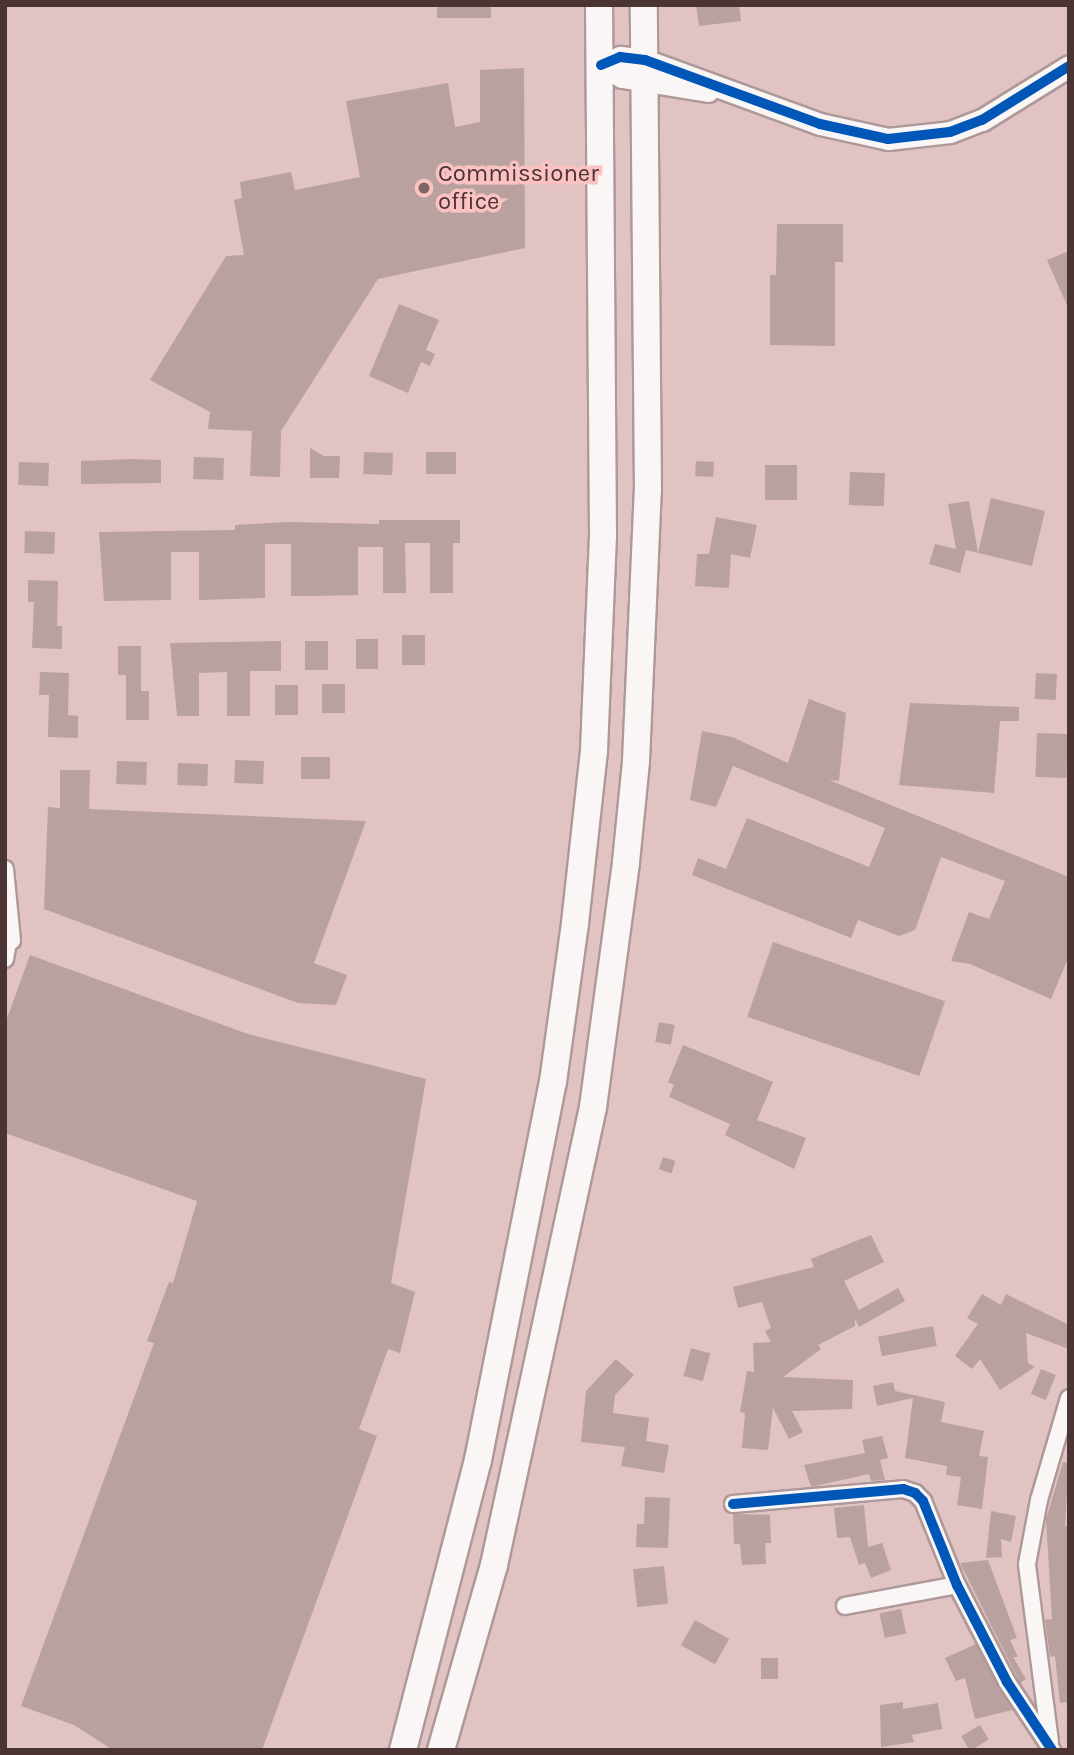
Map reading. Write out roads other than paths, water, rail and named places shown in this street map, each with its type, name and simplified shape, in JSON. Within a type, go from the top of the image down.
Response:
[{"type":"highway","points":[[403,1750],[478,1460],[553,1082],[575,923],[594,750],[603,536],[599,5]]},
{"type":"highway","points":[[442,1750],[497,1552],[593,1107],[613,972],[636,761],[645,561],[644,5]]},
{"type":"street","points":[[601,65],[645,71],[734,95],[853,134],[919,138],[982,120],[1069,66]]},
{"type":"street","points":[[5,869],[12,941],[5,959]]},
{"type":"street","points":[[5,912],[12,941]]},
{"type":"street","points":[[1051,1747],[1027,1564],[1038,1500],[1069,1398]]},
{"type":"street","points":[[733,1504],[903,1489],[915,1493],[923,1501],[957,1585],[1007,1682],[1051,1747]]},
{"type":"street","points":[[845,1606],[957,1585]]},
{"type":"place","name":"Commissioner office","points":[[424,188]]}]
